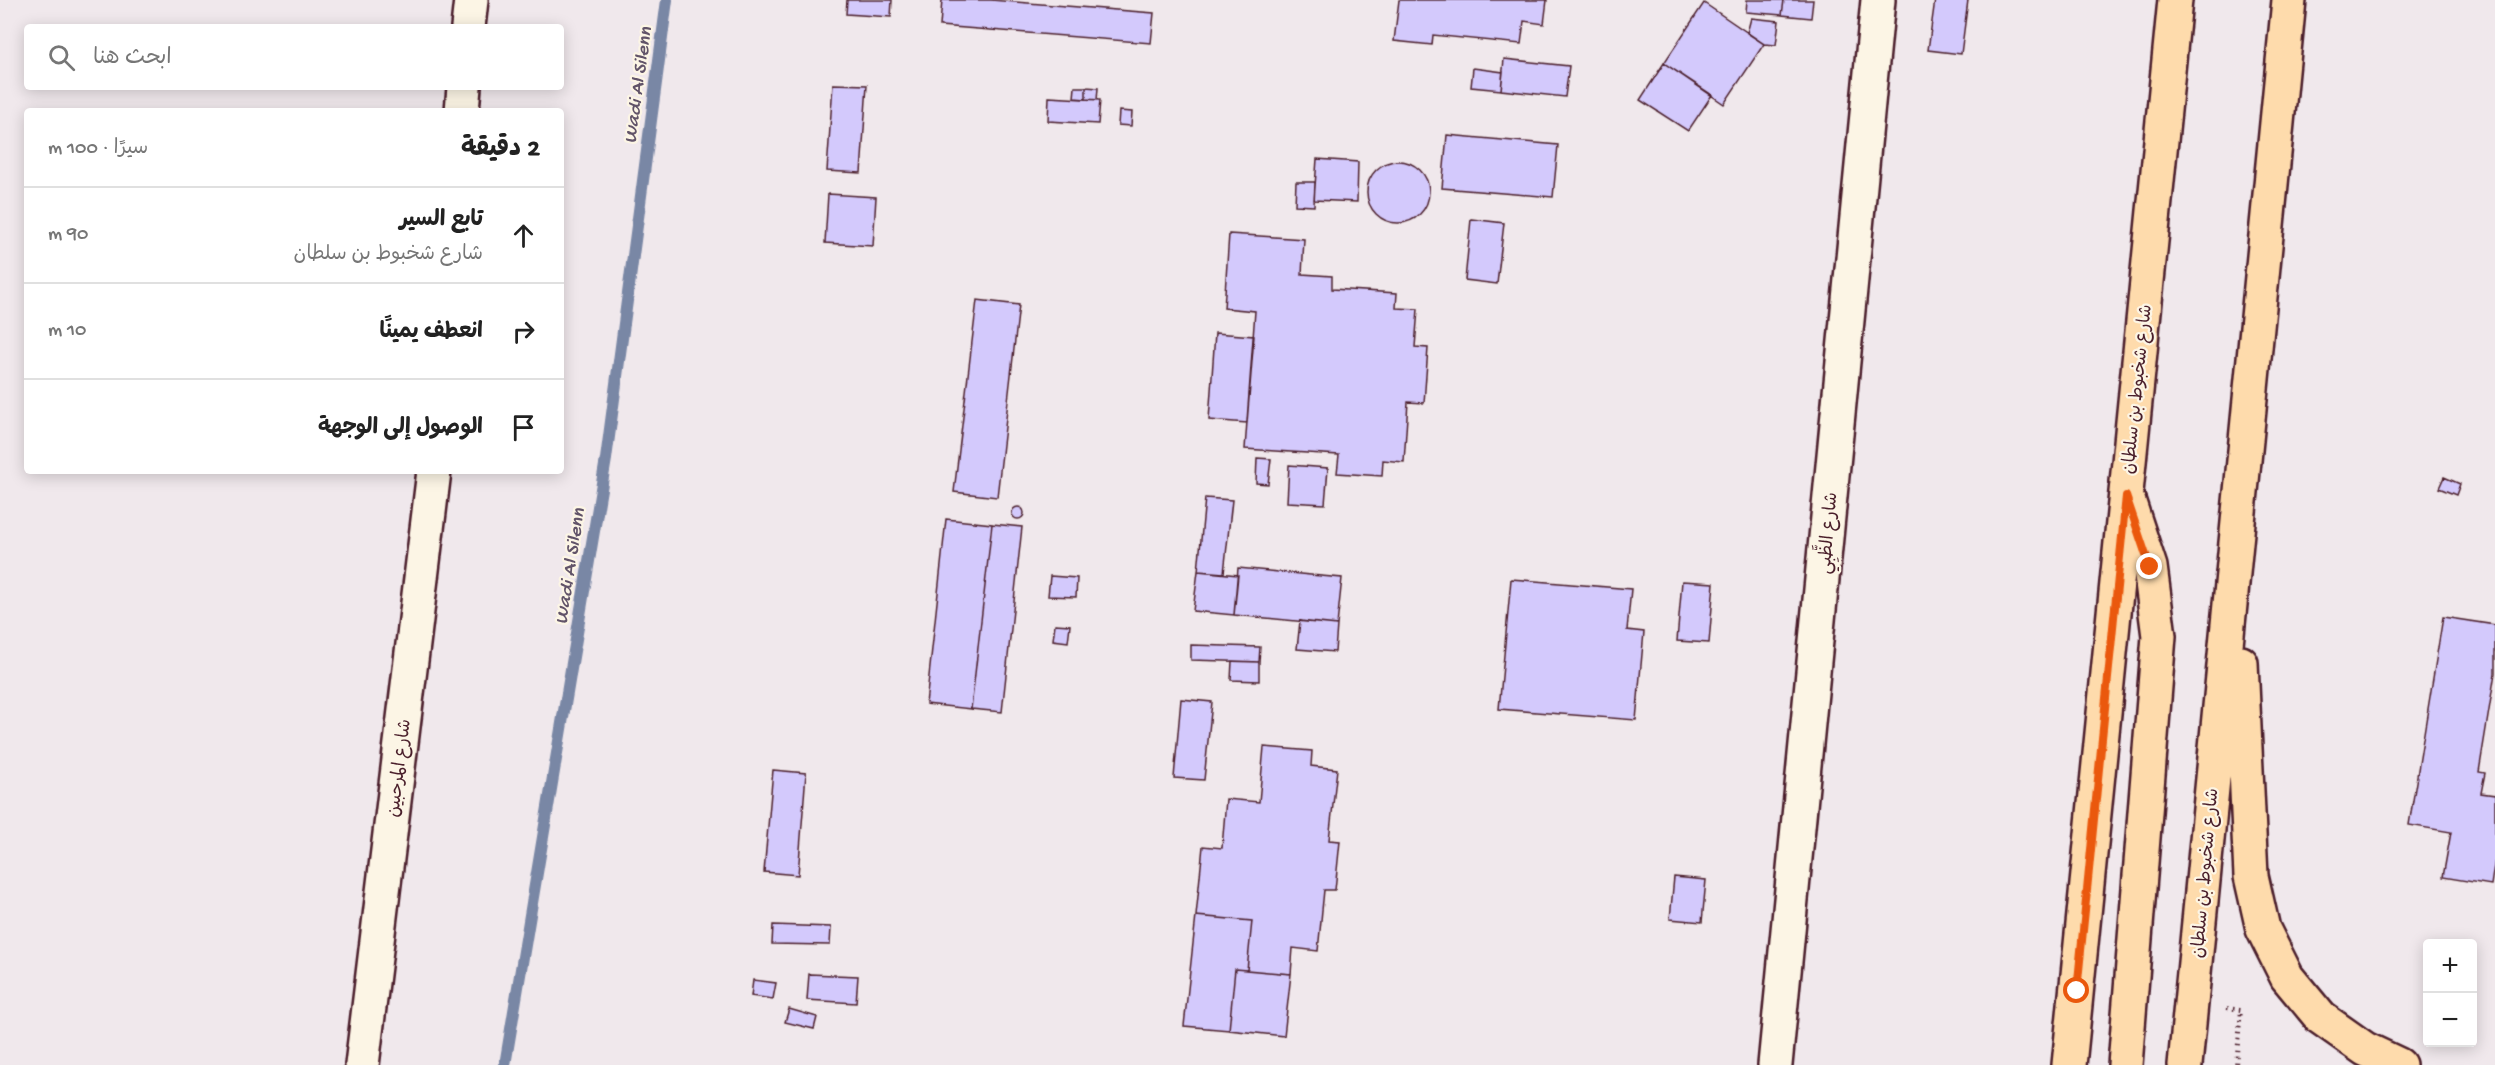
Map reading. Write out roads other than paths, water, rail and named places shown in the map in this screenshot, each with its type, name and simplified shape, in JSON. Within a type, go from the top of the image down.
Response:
[{"type":"main road","name":"شارع شخبوط بن سلطان","points":[[2069,1065],[2175,0]]},
{"type":"main road","name":"شارع شخبوط بن سلطان","points":[[2185,1065],[2289,0]]},
{"type":"main road","points":[[2125,1065],[2159,636],[2150,567],[2126,496]]},
{"type":"main road","points":[[2235,552],[2251,876],[2263,928],[2287,977],[2321,1018],[2365,1049],[2399,1065]]},
{"type":"street","points":[[468,24],[471,0]]},
{"type":"street","name":"شارع الظَّبِي","points":[[1775,1065],[1878,0]]},
{"type":"street","points":[[462,108],[464,90]]},
{"type":"street","name":"شارع المرحبين","points":[[362,1065],[434,474]]},
{"type":"waterway","name":"Wadi Al Silenn","points":[[505,1065],[606,459],[667,0]]}]
